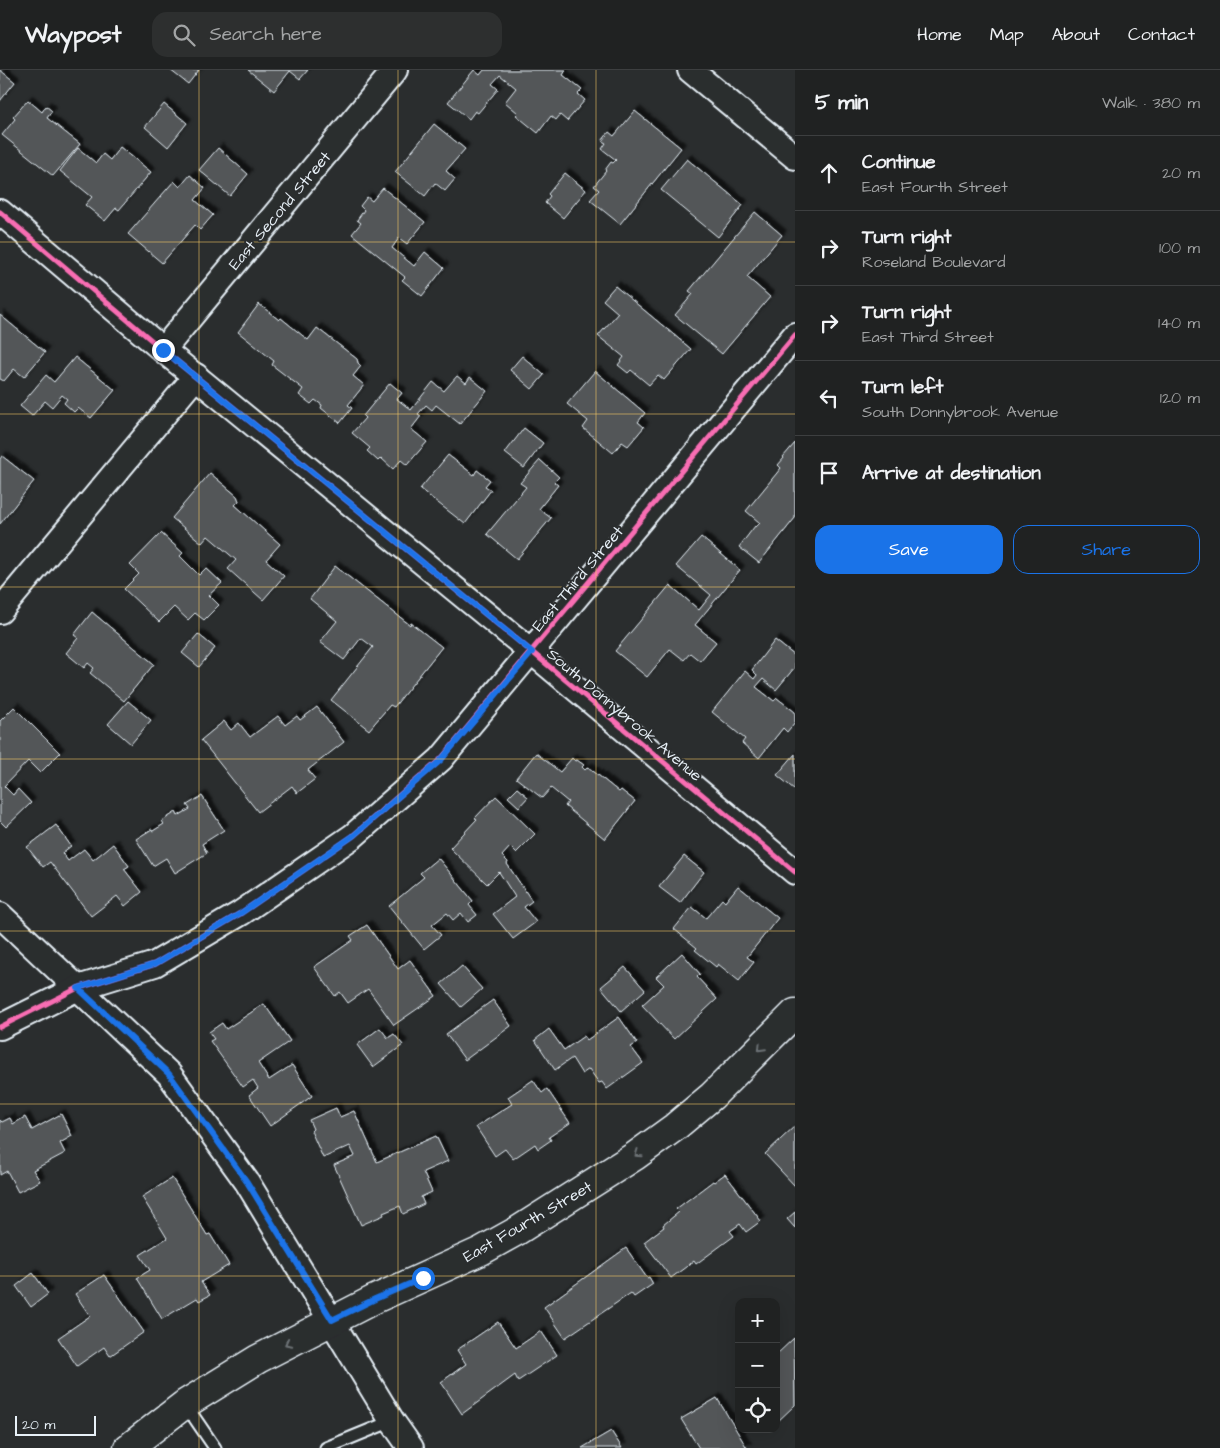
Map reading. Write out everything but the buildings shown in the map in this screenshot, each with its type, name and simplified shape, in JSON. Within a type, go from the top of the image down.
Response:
[{"type":"main road","name":"East Fourth Street","points":[[128,1448],[186,1404],[258,1359],[375,1299],[481,1251],[524,1227],[635,1156],[712,1096],[795,1013]]},
{"type":"street","name":"East Second Street","points":[[163,350],[395,70]]},
{"type":"street","points":[[690,70],[795,157]]},
{"type":"street","name":"South Donnybrook Avenue","points":[[0,212],[163,350],[532,652],[795,872]]},
{"type":"street","name":"East Third Street","points":[[0,1027],[78,988],[155,964],[241,913],[353,836],[441,760],[795,335]]},
{"type":"street","points":[[0,611],[196,376]]},
{"type":"street","points":[[0,915],[169,1074],[247,1182],[392,1421],[411,1448]]},
{"type":"lane","points":[[186,1404],[215,1448]]},
{"type":"lane","points":[[326,1448],[392,1421]]},
{"type":"cycle path","points":[[0,212],[163,350],[532,652],[795,872]]},
{"type":"cycle path","points":[[0,1027],[78,988],[155,964],[241,913],[353,836],[441,759],[795,335]]},
{"type":"route","points":[[163,350],[532,652],[441,760],[353,836],[241,913],[155,964],[78,988],[169,1074],[247,1182],[332,1320],[423,1278]]}]
